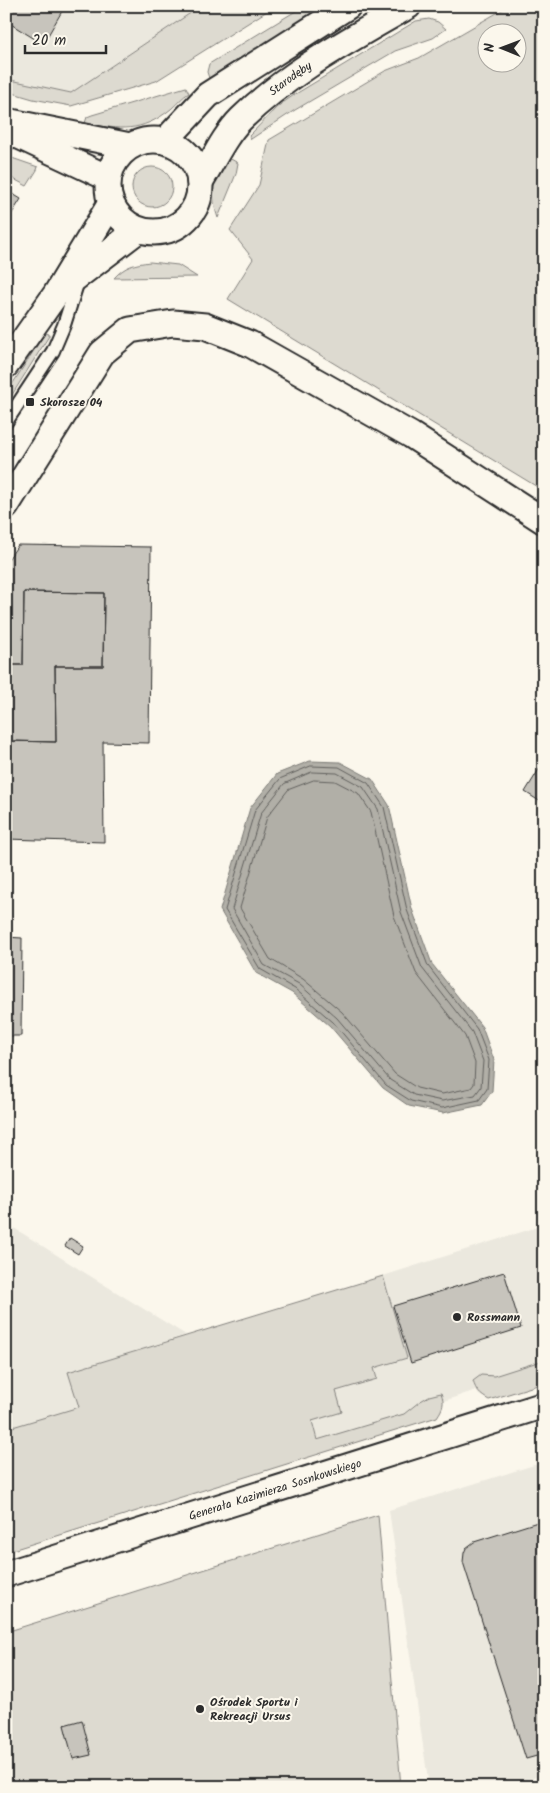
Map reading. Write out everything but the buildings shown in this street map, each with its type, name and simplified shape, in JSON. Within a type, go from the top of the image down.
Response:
[{"type":"street","points":[[165,141],[208,95],[348,6]]},
{"type":"street","name":"Starodęby","points":[[200,182],[229,134],[241,119],[296,72],[408,6]]},
{"type":"street","points":[[6,121],[130,146]]},
{"type":"street","points":[[6,130],[108,178]]},
{"type":"street","points":[[147,140],[165,141],[178,146],[190,156],[197,168],[200,182],[198,201],[189,217],[174,228],[156,233],[138,230],[121,220],[110,203],[108,178],[116,160],[130,146],[147,140]]},
{"type":"street","points":[[6,365],[56,294],[110,203]]},
{"type":"street","points":[[56,294],[138,230]]},
{"type":"street","points":[[6,506],[102,353],[130,330],[174,323],[206,326],[250,344],[411,435],[544,521]]},
{"type":"street","name":"Generała Kazimierza Sosnkowskiego","points":[[6,1574],[544,1405]]},
{"type":"lane","points":[[6,422],[53,351],[81,274]]},
{"type":"shaded area","points":[[6,6],[201,6],[71,93],[6,79]]},
{"type":"shaded area","points":[[201,6],[275,6],[156,81],[71,106],[33,99],[6,91],[6,79],[71,93]]},
{"type":"shaded area","points":[[304,6],[326,6],[209,78],[207,72],[209,64]]},
{"type":"shaded area","points":[[509,6],[544,6],[544,491],[228,299],[253,259],[230,230],[259,185],[269,140],[385,71],[419,58],[478,24],[478,72],[528,72],[528,22],[481,22]]},
{"type":"shaded area","points":[[429,19],[438,22],[446,29],[433,38],[395,51],[295,110],[251,139],[249,136],[277,107],[294,95],[416,21]]},
{"type":"shaded area","points":[[186,87],[189,93],[171,109],[160,117],[140,126],[120,128],[85,123],[87,117],[92,115]]},
{"type":"shaded area","points":[[6,156],[38,167],[27,186],[6,175]]},
{"type":"shaded area","points":[[229,158],[238,163],[236,174],[218,218],[213,194],[215,178],[218,170]]},
{"type":"shaded area","points":[[152,167],[166,173],[172,187],[166,201],[152,207],[138,201],[132,187],[138,173]]},
{"type":"shaded area","points":[[150,262],[178,265],[197,277],[114,278],[130,266]]},
{"type":"shaded area","points":[[45,333],[49,334],[49,336],[10,398],[6,399],[6,394]]},
{"type":"shaded area","points":[[6,1223],[186,1335],[69,1372],[80,1407],[6,1429]]},
{"type":"shaded area","points":[[544,1225],[544,1383],[489,1400],[479,1395],[476,1390],[444,1401],[437,1417],[321,1453],[311,1421],[342,1412],[335,1391],[377,1379],[374,1368],[407,1358],[383,1276]]},
{"type":"shaded area","points":[[383,1276],[407,1358],[374,1368],[377,1379],[336,1391],[342,1412],[312,1421],[317,1440],[404,1414],[429,1396],[441,1393],[443,1405],[437,1417],[6,1552],[6,1429],[79,1407],[68,1372]]},
{"type":"shaded area","points":[[544,1360],[544,1383],[489,1400],[479,1392],[473,1381],[481,1375],[494,1376]]},
{"type":"shaded area","points":[[544,1462],[544,1775],[501,1787],[429,1787],[389,1510]]},
{"type":"shaded area","name":"Ośrodek Sportu i Rekreacji Ursus","points":[[378,1515],[401,1787],[6,1787],[6,1632]]},
{"type":"water","points":[[310,761],[340,762],[372,779],[389,805],[412,909],[432,964],[482,1027],[494,1060],[492,1091],[482,1105],[443,1113],[409,1106],[383,1088],[330,1026],[292,993],[256,973],[220,910],[250,808],[277,774]]},
{"type":"place","name":"Skorosze 04","points":[[30,402]]},
{"type":"place","name":"Rossmann","points":[[457,1317]]},
{"type":"place","name":"Ośrodek Sportu i Rekreacji Ursus","points":[[200,1709]]}]
